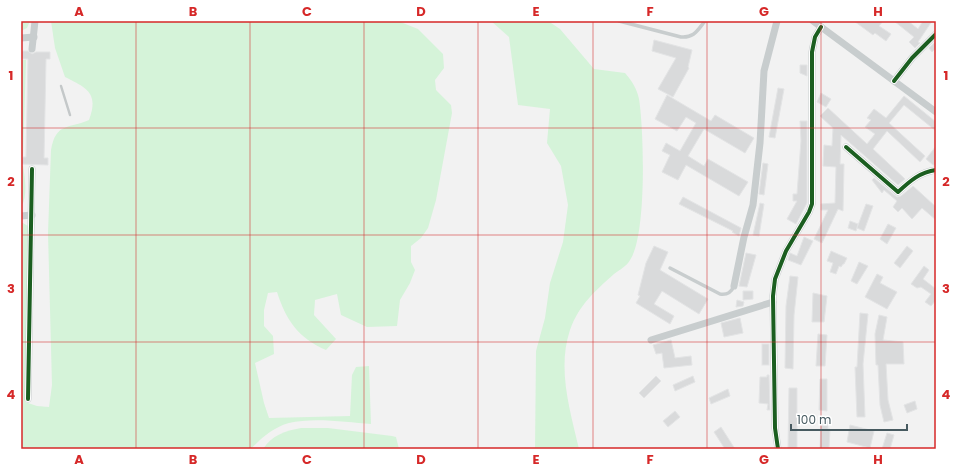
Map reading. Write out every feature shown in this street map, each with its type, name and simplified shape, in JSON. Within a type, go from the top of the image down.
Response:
[{"type":"street","points":[[32,49],[35,21]]},
{"type":"street","points":[[734,286],[753,205],[760,143],[764,70],[777,21]]},
{"type":"street","points":[[813,21],[936,112]]},
{"type":"street","points":[[778,449],[775,440],[773,302],[775,279],[786,251],[809,212],[812,204],[812,52],[815,37],[821,27]]},
{"type":"street","points":[[894,81],[912,58],[936,34]]},
{"type":"street","points":[[21,38],[34,37]]},
{"type":"street","points":[[846,148],[898,192],[914,178],[925,172],[936,170]]},
{"type":"street","points":[[28,399],[32,169]]},
{"type":"street","points":[[21,216],[32,216]]},
{"type":"street","points":[[651,340],[773,302]]},
{"type":"lane","points":[[619,21],[681,38],[689,38],[695,34],[704,21]]},
{"type":"lane","points":[[670,268],[720,294],[726,295],[732,292],[734,286]]},
{"type":"green space","points":[[21,21],[30,21],[27,28],[21,31]]},
{"type":"green space","points":[[51,21],[398,21],[418,29],[443,54],[444,68],[435,80],[436,90],[451,105],[452,113],[436,200],[428,228],[421,238],[411,246],[411,262],[415,270],[410,283],[400,300],[397,326],[367,327],[341,315],[337,294],[315,300],[314,315],[336,339],[326,350],[308,340],[294,327],[277,292],[268,293],[264,310],[264,326],[273,336],[274,354],[255,363],[269,418],[350,416],[352,375],[356,367],[369,366],[371,424],[319,420],[298,421],[278,427],[268,433],[251,449],[21,449],[21,222],[28,226],[29,236],[25,402],[37,406],[49,407],[52,385],[48,233],[51,150],[53,141],[60,131],[64,128],[89,120],[93,103],[92,97],[85,88],[65,77],[55,48]]},
{"type":"green space","points":[[491,21],[548,21],[560,29],[594,69],[625,73],[634,85],[639,99],[642,133],[643,182],[642,206],[635,247],[627,264],[600,286],[578,313],[570,330],[566,345],[566,390],[579,449],[535,449],[536,351],[545,318],[550,283],[563,242],[568,205],[561,166],[547,143],[550,109],[518,105],[509,37]]},
{"type":"green space","points":[[21,60],[26,60],[23,156],[21,156]]},
{"type":"green space","points":[[21,166],[23,166],[25,176],[25,198],[21,207]]},
{"type":"green space","points":[[301,428],[328,428],[392,436],[396,437],[399,449],[263,449],[270,440],[279,434]]},
{"type":"building","points":[[854,21],[883,21],[879,26],[891,34],[886,41],[875,33],[873,35]]},
{"type":"building","points":[[894,21],[908,21],[918,29],[923,21],[932,21],[918,42],[920,43],[915,48],[909,42],[914,37]]},
{"type":"building","points":[[654,40],[692,50],[689,68],[673,97],[658,89],[676,58],[652,51]]},
{"type":"building","points":[[936,41],[936,48],[932,52],[929,48]]},
{"type":"building","points":[[21,51],[28,51],[32,54],[36,52],[50,52],[50,59],[46,59],[44,158],[48,158],[48,165],[21,164],[21,157],[26,157],[28,59],[21,59]]},
{"type":"building","points":[[800,65],[807,65],[807,76],[800,73]]},
{"type":"building","points":[[778,88],[784,89],[775,138],[769,137]]},
{"type":"building","points":[[821,93],[831,99],[826,107],[817,102]]},
{"type":"building","points":[[667,95],[711,121],[715,115],[754,138],[745,153],[704,129],[688,156],[704,166],[708,159],[748,182],[739,196],[686,165],[678,180],[662,172],[670,155],[662,151],[666,143],[680,151],[696,123],[686,117],[677,131],[655,119]]},
{"type":"building","points":[[904,96],[936,122],[936,131],[904,105],[889,123],[925,156],[920,162],[887,131],[873,149],[905,179],[898,185],[841,135],[840,164],[844,164],[843,211],[838,209],[822,243],[814,239],[828,210],[821,210],[821,204],[835,203],[836,167],[823,166],[824,145],[832,146],[833,128],[820,116],[828,108],[867,144],[875,134],[865,127],[871,120],[867,118],[874,109],[886,118]]},
{"type":"building","points":[[800,121],[807,121],[807,203],[796,224],[787,219],[797,201],[793,201],[793,194],[797,194],[801,141]]},
{"type":"building","points":[[936,146],[936,165],[933,165],[926,159]]},
{"type":"building","points":[[763,163],[768,164],[764,195],[759,194]]},
{"type":"building","points":[[874,178],[897,197],[901,196],[913,186],[936,207],[936,220],[922,208],[912,219],[902,208],[898,212],[893,207],[897,201],[884,190],[882,193],[872,180]]},
{"type":"building","points":[[683,197],[741,228],[739,236],[732,232],[733,231],[679,204]]},
{"type":"building","points":[[760,203],[764,204],[759,236],[753,235]]},
{"type":"building","points":[[866,204],[873,206],[864,231],[857,228]]},
{"type":"building","points":[[850,221],[858,224],[856,231],[848,228]]},
{"type":"building","points":[[888,224],[896,228],[887,244],[880,239]]},
{"type":"building","points":[[804,237],[813,241],[801,265],[788,260],[790,253],[797,256]]},
{"type":"building","points":[[654,246],[668,252],[660,270],[708,299],[699,314],[662,291],[654,304],[674,316],[670,324],[636,303],[640,296],[638,295],[646,263]]},
{"type":"building","points":[[907,246],[913,251],[900,268],[894,263]]},
{"type":"building","points":[[831,251],[847,258],[841,267],[839,266],[836,274],[830,272],[833,263],[827,261]]},
{"type":"building","points":[[746,253],[756,255],[747,287],[739,286]]},
{"type":"building","points":[[859,262],[868,266],[857,284],[851,281]]},
{"type":"building","points":[[924,266],[929,270],[923,279],[936,289],[936,300],[931,306],[925,302],[931,294],[921,287],[917,288],[911,284]]},
{"type":"building","points":[[877,274],[883,277],[880,283],[897,292],[887,309],[865,297]]},
{"type":"building","points":[[790,276],[798,277],[794,315],[793,369],[785,368],[786,306]]},
{"type":"building","points":[[743,291],[753,291],[753,299],[743,300]]},
{"type":"building","points":[[813,293],[827,296],[824,322],[812,322]]},
{"type":"building","points":[[737,300],[744,302],[743,306],[736,307]]},
{"type":"building","points":[[860,313],[868,314],[863,364],[865,417],[857,417],[855,367],[857,367]]},
{"type":"building","points":[[879,315],[887,317],[883,340],[903,342],[904,364],[886,364],[888,400],[893,420],[884,422],[880,405],[878,365],[876,365],[875,334]]},
{"type":"building","points":[[740,318],[743,333],[724,337],[721,323]]},
{"type":"building","points":[[818,334],[827,335],[825,366],[816,366]]},
{"type":"building","points":[[671,340],[675,358],[691,356],[692,365],[664,368],[662,353],[656,354],[653,345]]},
{"type":"building","points":[[762,344],[769,344],[769,365],[762,365]]},
{"type":"building","points":[[767,375],[769,375],[770,410],[767,410],[768,404],[759,403],[760,377],[767,377]]},
{"type":"building","points":[[656,376],[661,381],[644,398],[639,393]]},
{"type":"building","points":[[693,376],[695,382],[675,391],[673,385]]},
{"type":"building","points":[[820,379],[827,379],[827,411],[819,410]]},
{"type":"building","points":[[789,388],[797,388],[797,449],[788,449]]},
{"type":"building","points":[[728,389],[730,396],[711,404],[709,398]]},
{"type":"building","points":[[915,401],[917,409],[907,413],[904,405]]},
{"type":"building","points":[[675,411],[680,417],[668,427],[663,421]]},
{"type":"building","points":[[821,421],[828,421],[828,429],[830,429],[829,448],[820,448]]},
{"type":"building","points":[[850,425],[874,431],[870,448],[847,442]]},
{"type":"building","points":[[721,427],[735,449],[725,449],[714,432]]},
{"type":"building","points":[[887,433],[894,435],[890,449],[882,449]]},
{"type":"railway","points":[[61,86],[70,115]]},
{"type":"cycle path","points":[[778,449],[775,428],[773,296],[775,279],[786,251],[809,212],[812,204],[812,52],[815,37],[821,27]]},
{"type":"cycle path","points":[[894,81],[912,58],[936,34]]},
{"type":"cycle path","points":[[846,147],[898,192],[920,175],[936,170]]},
{"type":"cycle path","points":[[28,399],[32,169]]}]
